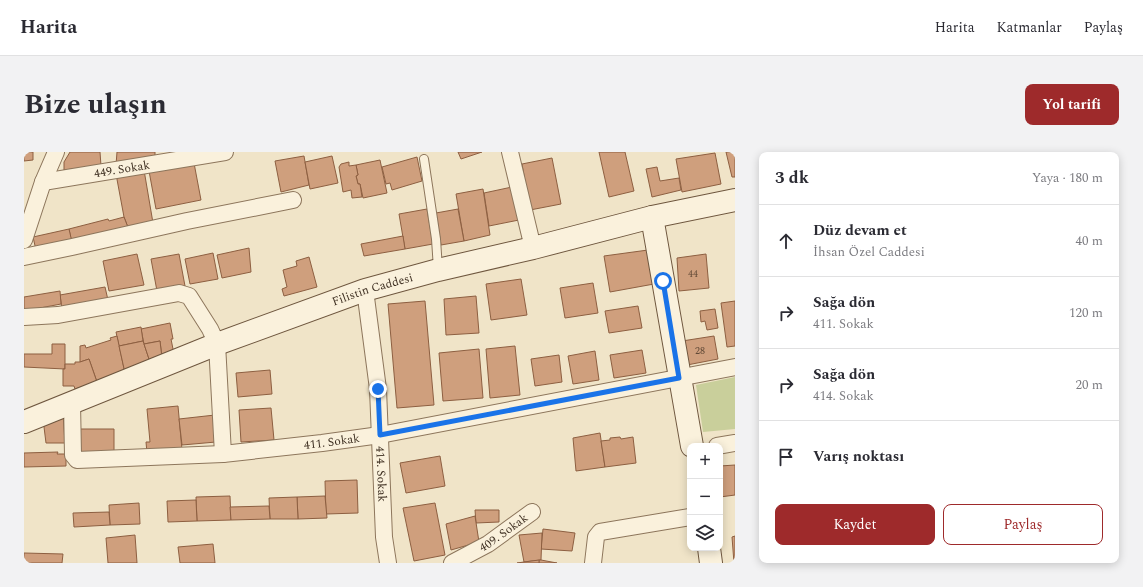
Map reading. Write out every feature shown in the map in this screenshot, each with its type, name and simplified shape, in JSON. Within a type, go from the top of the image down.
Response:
[{"type":"street","points":[[24,240],[43,182],[56,152]]},
{"type":"street","name":"449. Sokak","points":[[43,182],[225,152]]},
{"type":"street","points":[[510,152],[533,248]]},
{"type":"street","points":[[24,257],[72,248],[187,221],[294,200]]},
{"type":"street","name":"Filistin Caddesi","points":[[24,422],[217,344],[365,290],[438,270],[533,248],[652,217],[735,200]]},
{"type":"street","points":[[652,217],[691,443]]},
{"type":"street","name":"414. Sokak","points":[[365,290],[378,389],[384,537],[388,563]]},
{"type":"street","points":[[24,317],[58,315],[180,293],[190,296],[210,329],[217,344],[224,454]]},
{"type":"street","name":"411. Sokak","points":[[72,403],[73,455],[77,460],[224,454],[380,435],[735,367]]},
{"type":"street","points":[[723,445],[735,443]]},
{"type":"street","name":"409. Sokak","points":[[452,563],[488,544],[532,512]]},
{"type":"street","points":[[593,563],[596,537],[600,532],[687,518]]},
{"type":"street","points":[[709,551],[711,563]]},
{"type":"lane","points":[[424,159],[436,239],[438,270]]},
{"type":"green space","points":[[735,377],[735,429],[703,432],[696,385]]},
{"type":"building","points":[[24,152],[33,152],[33,160],[24,161]]},
{"type":"building","points":[[70,152],[100,152],[101,166],[64,170],[64,162]]},
{"type":"building","points":[[117,152],[155,152],[155,157],[116,165]]},
{"type":"building","points":[[458,152],[482,152],[461,159]]},
{"type":"building","points":[[599,152],[625,152],[634,191],[609,197]]},
{"type":"building","points":[[726,152],[735,152],[735,177],[732,177]]},
{"type":"building","points":[[715,153],[721,184],[682,192],[676,159]]},
{"type":"building","points":[[304,156],[309,185],[281,192],[275,161]]},
{"type":"building","points":[[332,156],[338,183],[310,189],[305,162]]},
{"type":"building","points":[[417,157],[422,181],[392,190],[390,183],[386,184],[382,167]]},
{"type":"building","points":[[552,158],[561,204],[530,210],[522,164]]},
{"type":"building","points":[[380,160],[387,193],[363,198],[360,184],[358,184],[356,176],[358,175],[356,165]]},
{"type":"building","points":[[349,162],[349,166],[356,165],[358,175],[356,176],[358,184],[360,184],[362,197],[352,198],[351,190],[343,192],[339,167],[341,164]]},
{"type":"building","points":[[194,163],[201,200],[156,209],[149,171]]},
{"type":"building","points":[[657,167],[660,181],[679,178],[681,190],[652,197],[646,169]]},
{"type":"building","points":[[144,170],[153,223],[129,230],[124,217],[116,174]]},
{"type":"building","points":[[512,187],[519,220],[489,226],[484,193]]},
{"type":"building","points":[[483,189],[490,235],[464,241],[456,194]]},
{"type":"building","points":[[427,209],[433,244],[405,249],[399,214]]},
{"type":"building","points":[[458,209],[464,241],[441,245],[436,213]]},
{"type":"building","points":[[124,217],[129,230],[72,244],[69,229],[108,219],[109,221]]},
{"type":"building","points":[[69,229],[72,242],[36,250],[33,237]]},
{"type":"building","points":[[403,236],[405,249],[364,256],[361,244]]},
{"type":"building","points":[[249,248],[251,272],[222,278],[217,255]]},
{"type":"building","points":[[648,250],[654,284],[610,292],[604,256]]},
{"type":"building","points":[[213,253],[218,279],[190,284],[185,259]]},
{"type":"building","points":[[137,254],[144,285],[109,291],[103,261]]},
{"type":"building","points":[[179,254],[185,286],[157,291],[151,259]]},
{"type":"building","points":[[706,254],[709,288],[679,291],[677,258]]},
{"type":"building","points":[[309,257],[317,287],[284,296],[282,289],[287,287],[283,270],[297,266],[296,261]]},
{"type":"building","points":[[521,279],[527,315],[491,320],[486,284]]},
{"type":"building","points":[[593,283],[598,313],[565,318],[560,288]]},
{"type":"building","points":[[105,287],[108,300],[62,309],[60,295]]},
{"type":"building","points":[[60,291],[61,304],[24,311],[24,297]]},
{"type":"building","points":[[476,296],[479,333],[446,335],[444,299]]},
{"type":"building","points":[[425,301],[434,405],[397,408],[388,304]]},
{"type":"building","points":[[735,301],[735,346],[727,347],[721,303]]},
{"type":"building","points":[[638,306],[642,328],[609,333],[605,311]]},
{"type":"building","points":[[715,309],[718,328],[707,330],[705,321],[701,322],[700,311]]},
{"type":"building","points":[[170,323],[174,354],[162,358],[160,341],[144,344],[141,329]]},
{"type":"building","points":[[141,327],[143,341],[119,346],[116,332]]},
{"type":"building","points":[[117,336],[125,373],[97,382],[89,359],[80,362],[80,346],[85,345],[86,348],[111,340],[110,338]]},
{"type":"building","points":[[714,336],[718,359],[687,365],[682,341]]},
{"type":"building","points":[[143,341],[150,362],[125,373],[119,346]]},
{"type":"building","points":[[160,341],[162,358],[150,362],[144,344]]},
{"type":"building","points":[[52,344],[65,344],[65,369],[24,367],[24,354],[52,354]]},
{"type":"building","points":[[515,346],[520,395],[490,398],[486,349]]},
{"type":"building","points":[[479,349],[483,398],[443,401],[439,353]]},
{"type":"building","points":[[642,350],[646,373],[614,378],[610,355]]},
{"type":"building","points":[[595,351],[599,380],[573,384],[568,356]]},
{"type":"building","points":[[559,355],[562,382],[535,386],[531,359]]},
{"type":"building","points":[[89,359],[97,382],[75,389],[74,386],[63,386],[63,369],[65,369],[65,364],[75,364],[75,362]]},
{"type":"building","points":[[270,370],[272,394],[238,397],[236,373]]},
{"type":"building","points":[[178,406],[182,450],[147,453],[146,442],[150,442],[147,409]]},
{"type":"building","points":[[271,408],[274,440],[241,442],[239,410]]},
{"type":"building","points":[[63,413],[65,443],[46,443],[43,419]]},
{"type":"building","points":[[215,415],[216,442],[182,445],[179,419]]},
{"type":"building","points":[[78,429],[114,429],[114,453],[79,453]]},
{"type":"building","points":[[600,433],[605,467],[576,471],[573,438]]},
{"type":"building","points":[[620,437],[621,439],[633,437],[636,463],[605,467],[601,441]]},
{"type":"building","points":[[58,452],[57,454],[66,454],[66,466],[24,467],[24,453]]},
{"type":"building","points":[[440,456],[445,486],[406,493],[400,463]]},
{"type":"building","points":[[735,465],[735,495],[723,497],[723,466]]},
{"type":"building","points":[[357,480],[358,513],[326,514],[325,481]]},
{"type":"building","points":[[230,496],[231,520],[197,521],[196,497]]},
{"type":"building","points":[[325,496],[327,518],[298,519],[297,497]]},
{"type":"building","points":[[297,497],[298,519],[270,519],[269,498]]},
{"type":"building","points":[[196,500],[197,521],[168,522],[167,501]]},
{"type":"building","points":[[139,503],[140,524],[110,525],[109,505]]},
{"type":"building","points":[[435,503],[445,555],[414,561],[403,508]]},
{"type":"building","points":[[269,506],[270,519],[231,520],[230,507]]},
{"type":"building","points":[[475,510],[499,510],[499,522],[476,523]]},
{"type":"building","points":[[109,512],[110,525],[74,527],[73,513]]},
{"type":"building","points":[[475,516],[479,542],[451,550],[446,524]]},
{"type":"building","points":[[543,529],[575,533],[572,551],[541,549]]},
{"type":"building","points":[[542,533],[541,560],[524,562],[519,535]]},
{"type":"building","points":[[135,535],[137,563],[108,563],[106,538]]},
{"type":"building","points":[[735,536],[735,563],[734,563],[732,537]]},
{"type":"building","points":[[213,544],[215,563],[180,563],[178,547]]},
{"type":"building","points":[[24,553],[63,554],[62,563],[24,563]]},
{"type":"building","points":[[539,560],[541,560],[557,563],[539,563]]},
{"type":"building","points":[[539,560],[539,563],[517,563],[524,562]]},
{"type":"route","points":[[378,389],[380,435],[679,378],[663,281]]}]
